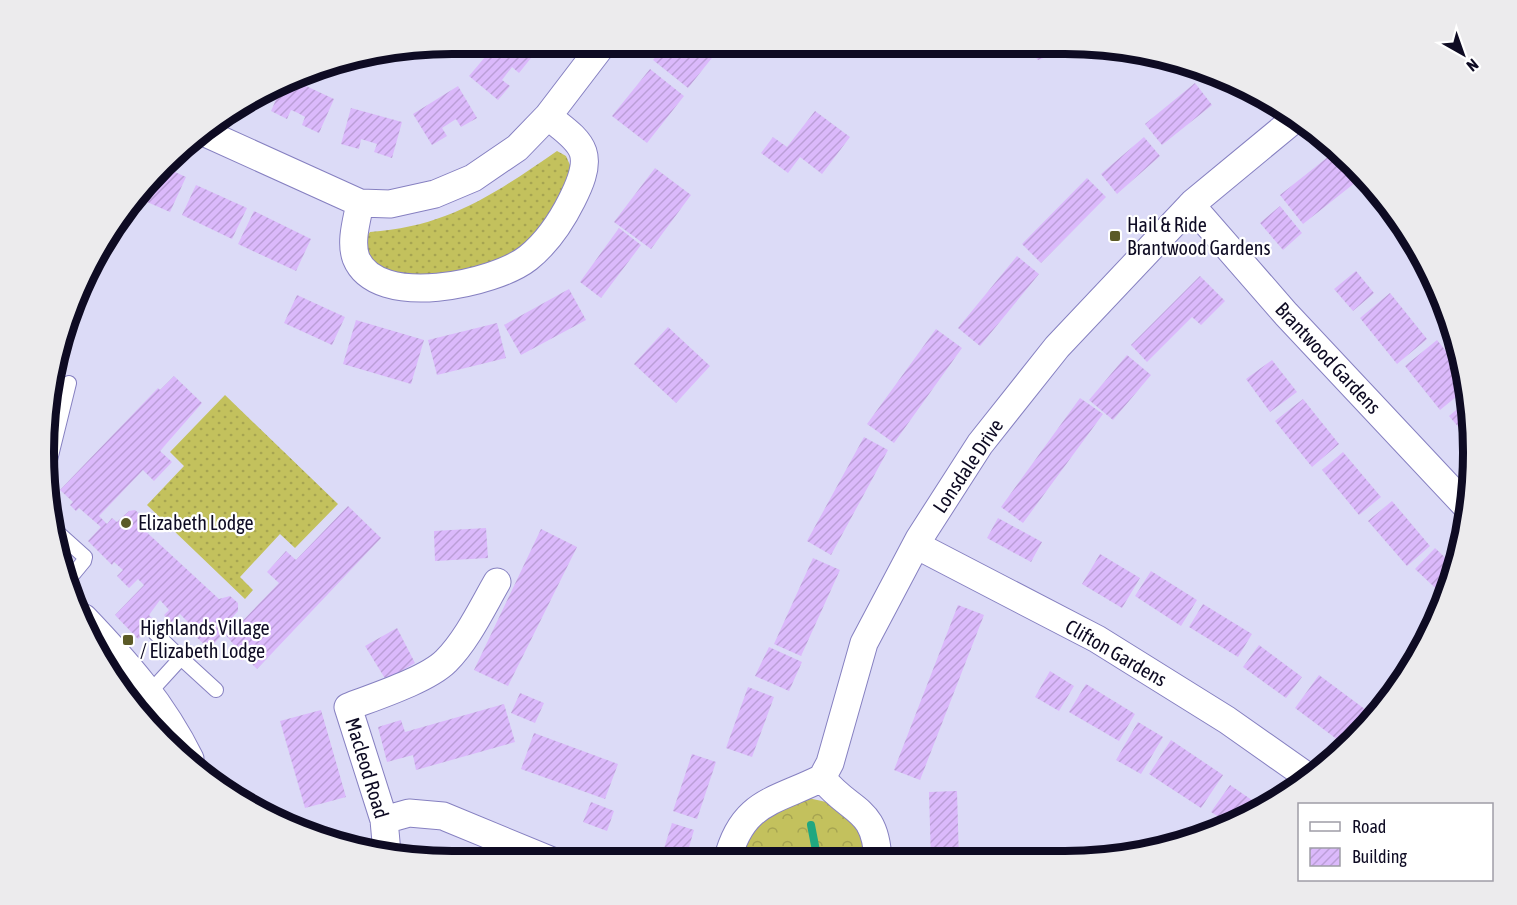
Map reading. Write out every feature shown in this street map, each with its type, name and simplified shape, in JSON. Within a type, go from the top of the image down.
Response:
[{"type":"street","points":[[211,135],[360,203],[390,204],[435,194],[473,178],[516,148],[548,116],[595,54]]},
{"type":"street","points":[[360,203],[353,242],[357,259],[366,271],[383,281],[405,287],[435,289],[505,272],[528,258],[558,227],[576,193],[585,168],[583,152],[575,140],[548,116]]},
{"type":"street","name":"Lonsdale Drive","points":[[822,778],[830,763],[864,643],[916,545],[980,444],[1050,356],[1191,205],[1289,123]]},
{"type":"street","name":"Brantwood Gardens","points":[[1191,205],[1286,314],[1460,500]]},
{"type":"street","name":"Clifton Gardens","points":[[916,545],[1097,639],[1227,720],[1302,773]]},
{"type":"street","name":"Macleod Road","points":[[386,845],[384,820],[348,707],[399,688],[445,662],[472,624],[496,582]]},
{"type":"street","points":[[101,640],[173,736]]},
{"type":"street","points":[[731,851],[740,826],[752,812],[772,799],[822,778],[834,792],[862,813],[871,823],[877,837],[878,851]]},
{"type":"street","points":[[384,820],[409,813],[443,816],[528,851]]},
{"type":"lane","points":[[54,442],[69,383]]},
{"type":"lane","points":[[64,538],[85,557],[73,574]]},
{"type":"lane","points":[[155,633],[216,690]]},
{"type":"lane","points":[[148,702],[181,658]]},
{"type":"green space","points":[[557,151],[566,156],[573,172],[543,233],[503,266],[402,280],[366,257],[367,236],[370,232],[398,229],[447,215],[492,194]]},
{"type":"green space","points":[[225,395],[338,504],[295,548],[280,534],[240,577],[253,590],[245,599],[147,505],[184,466],[170,452]]},
{"type":"green space","points":[[805,798],[820,800],[842,809],[857,823],[865,851],[744,851],[747,838],[776,806]]},
{"type":"building","points":[[488,54],[526,54],[531,58],[519,73],[512,67],[502,80],[510,86],[498,100],[469,76]]},
{"type":"building","points":[[658,54],[715,54],[688,88],[653,60]]},
{"type":"building","points":[[1032,54],[1052,54],[1052,55],[1038,60]]},
{"type":"building","points":[[650,69],[684,96],[647,143],[612,116]]},
{"type":"building","points":[[1195,83],[1212,105],[1162,145],[1145,124]]},
{"type":"building","points":[[301,84],[334,99],[319,133],[302,125],[305,117],[298,113],[291,110],[287,119],[271,111],[279,94]]},
{"type":"building","points":[[458,86],[477,118],[461,127],[456,119],[442,128],[447,136],[432,145],[413,114]]},
{"type":"building","points":[[351,108],[402,122],[392,158],[374,152],[377,144],[361,139],[359,149],[341,144]]},
{"type":"building","points":[[815,111],[850,137],[822,174],[800,157],[788,173],[761,153],[773,137],[787,147]]},
{"type":"building","points":[[1144,137],[1160,156],[1117,194],[1101,174]]},
{"type":"building","points":[[1330,156],[1356,182],[1303,224],[1280,195]]},
{"type":"building","points":[[655,168],[691,195],[651,249],[614,222]]},
{"type":"building","points":[[172,170],[186,177],[170,212],[144,201]]},
{"type":"building","points":[[1087,178],[1106,197],[1041,263],[1022,244]]},
{"type":"building","points":[[196,185],[247,208],[232,239],[182,215]]},
{"type":"building","points":[[1280,206],[1302,233],[1283,250],[1260,223]]},
{"type":"building","points":[[254,211],[311,239],[296,271],[238,244]]},
{"type":"building","points":[[619,228],[641,245],[601,298],[580,282]]},
{"type":"building","points":[[1017,256],[1039,274],[980,346],[958,328]]},
{"type":"building","points":[[1356,271],[1374,293],[1353,311],[1334,289]]},
{"type":"building","points":[[1200,276],[1225,301],[1201,325],[1192,317],[1147,362],[1131,345]]},
{"type":"building","points":[[569,289],[586,320],[521,355],[504,325]]},
{"type":"building","points":[[1390,293],[1427,339],[1397,364],[1360,318]]},
{"type":"building","points":[[297,295],[345,317],[332,345],[284,323]]},
{"type":"building","points":[[356,320],[424,340],[411,384],[343,364]]},
{"type":"building","points":[[497,323],[506,358],[437,375],[428,340]]},
{"type":"building","points":[[668,327],[710,366],[676,403],[634,364]]},
{"type":"building","points":[[936,329],[962,348],[894,443],[867,424]]},
{"type":"building","points":[[1437,340],[1451,357],[1459,395],[1440,410],[1405,366]]},
{"type":"building","points":[[1127,355],[1151,375],[1113,420],[1089,400]]},
{"type":"building","points":[[1272,360],[1297,392],[1270,412],[1246,379]]},
{"type":"building","name":"Elizabeth Lodge","points":[[174,376],[202,403],[160,451],[172,462],[154,481],[143,470],[99,516],[107,524],[112,518],[117,522],[129,511],[135,510],[144,518],[141,527],[219,599],[230,596],[238,603],[238,611],[228,622],[233,627],[227,633],[229,635],[279,583],[267,572],[286,551],[296,560],[348,506],[381,538],[257,669],[245,657],[242,661],[237,657],[241,653],[224,633],[209,649],[190,631],[194,628],[180,614],[171,623],[164,615],[169,610],[160,600],[149,615],[155,622],[138,639],[115,615],[144,585],[138,579],[129,588],[117,576],[123,570],[114,562],[112,565],[88,541],[101,527],[79,508],[76,511],[70,505],[73,502],[60,490],[158,388],[160,390]]},
{"type":"building","points":[[1080,398],[1103,414],[1023,523],[1001,507]]},
{"type":"building","points":[[1303,399],[1339,444],[1312,467],[1275,421]]},
{"type":"building","points":[[1460,406],[1462,431],[1449,416]]},
{"type":"building","points":[[864,437],[888,450],[831,555],[807,541]]},
{"type":"building","points":[[1343,452],[1381,497],[1359,515],[1322,470]]},
{"type":"building","points":[[1392,501],[1430,546],[1407,566],[1368,521]]},
{"type":"building","points":[[998,518],[1042,542],[1031,562],[987,538]]},
{"type":"building","points":[[486,528],[488,558],[435,561],[434,531]]},
{"type":"building","points":[[541,529],[577,547],[508,686],[474,670]]},
{"type":"building","points":[[1435,548],[1448,560],[1438,591],[1415,569]]},
{"type":"building","points":[[1100,554],[1140,578],[1122,608],[1082,584]]},
{"type":"building","points":[[813,558],[840,570],[801,656],[774,644]]},
{"type":"building","points":[[1151,571],[1197,600],[1181,626],[1135,596]]},
{"type":"building","points":[[1203,604],[1252,634],[1238,657],[1189,627]]},
{"type":"building","points":[[958,605],[984,615],[920,780],[894,770]]},
{"type":"building","points":[[397,628],[415,663],[386,680],[365,646]]},
{"type":"building","points":[[1259,645],[1302,677],[1286,698],[1243,667]]},
{"type":"building","points":[[769,647],[802,662],[789,691],[755,676]]},
{"type":"building","points":[[1050,671],[1074,686],[1059,711],[1035,697]]},
{"type":"building","points":[[1319,675],[1366,710],[1339,741],[1295,708]]},
{"type":"building","points":[[1086,684],[1135,714],[1119,741],[1069,712]]},
{"type":"building","points":[[748,687],[774,697],[752,757],[726,748]]},
{"type":"building","points":[[520,693],[544,703],[535,723],[511,713]]},
{"type":"building","points":[[504,704],[515,742],[416,770],[413,755],[387,762],[378,727],[401,720],[405,732]]},
{"type":"building","points":[[321,710],[346,797],[305,808],[280,721]]},
{"type":"building","points":[[1138,722],[1163,737],[1141,774],[1116,760]]},
{"type":"building","points":[[534,733],[618,764],[605,799],[521,769]]},
{"type":"building","points":[[1171,740],[1223,775],[1201,808],[1149,774]]},
{"type":"building","points":[[692,754],[716,762],[697,819],[673,811]]},
{"type":"building","points":[[1230,785],[1255,802],[1222,819],[1211,812]]},
{"type":"building","points":[[957,791],[959,851],[931,851],[929,792]]},
{"type":"building","points":[[591,802],[614,811],[607,831],[583,822]]},
{"type":"building","points":[[672,823],[694,830],[688,851],[663,851]]},
{"type":"waterway","points":[[811,825],[816,851]]},
{"type":"place","name":"Hail & Ride Brantwood Gardens","points":[[1115,236]]},
{"type":"place","name":"Elizabeth Lodge","points":[[126,523]]},
{"type":"place","name":"Highlands Village / Elizabeth Lodge","points":[[128,640]]}]
